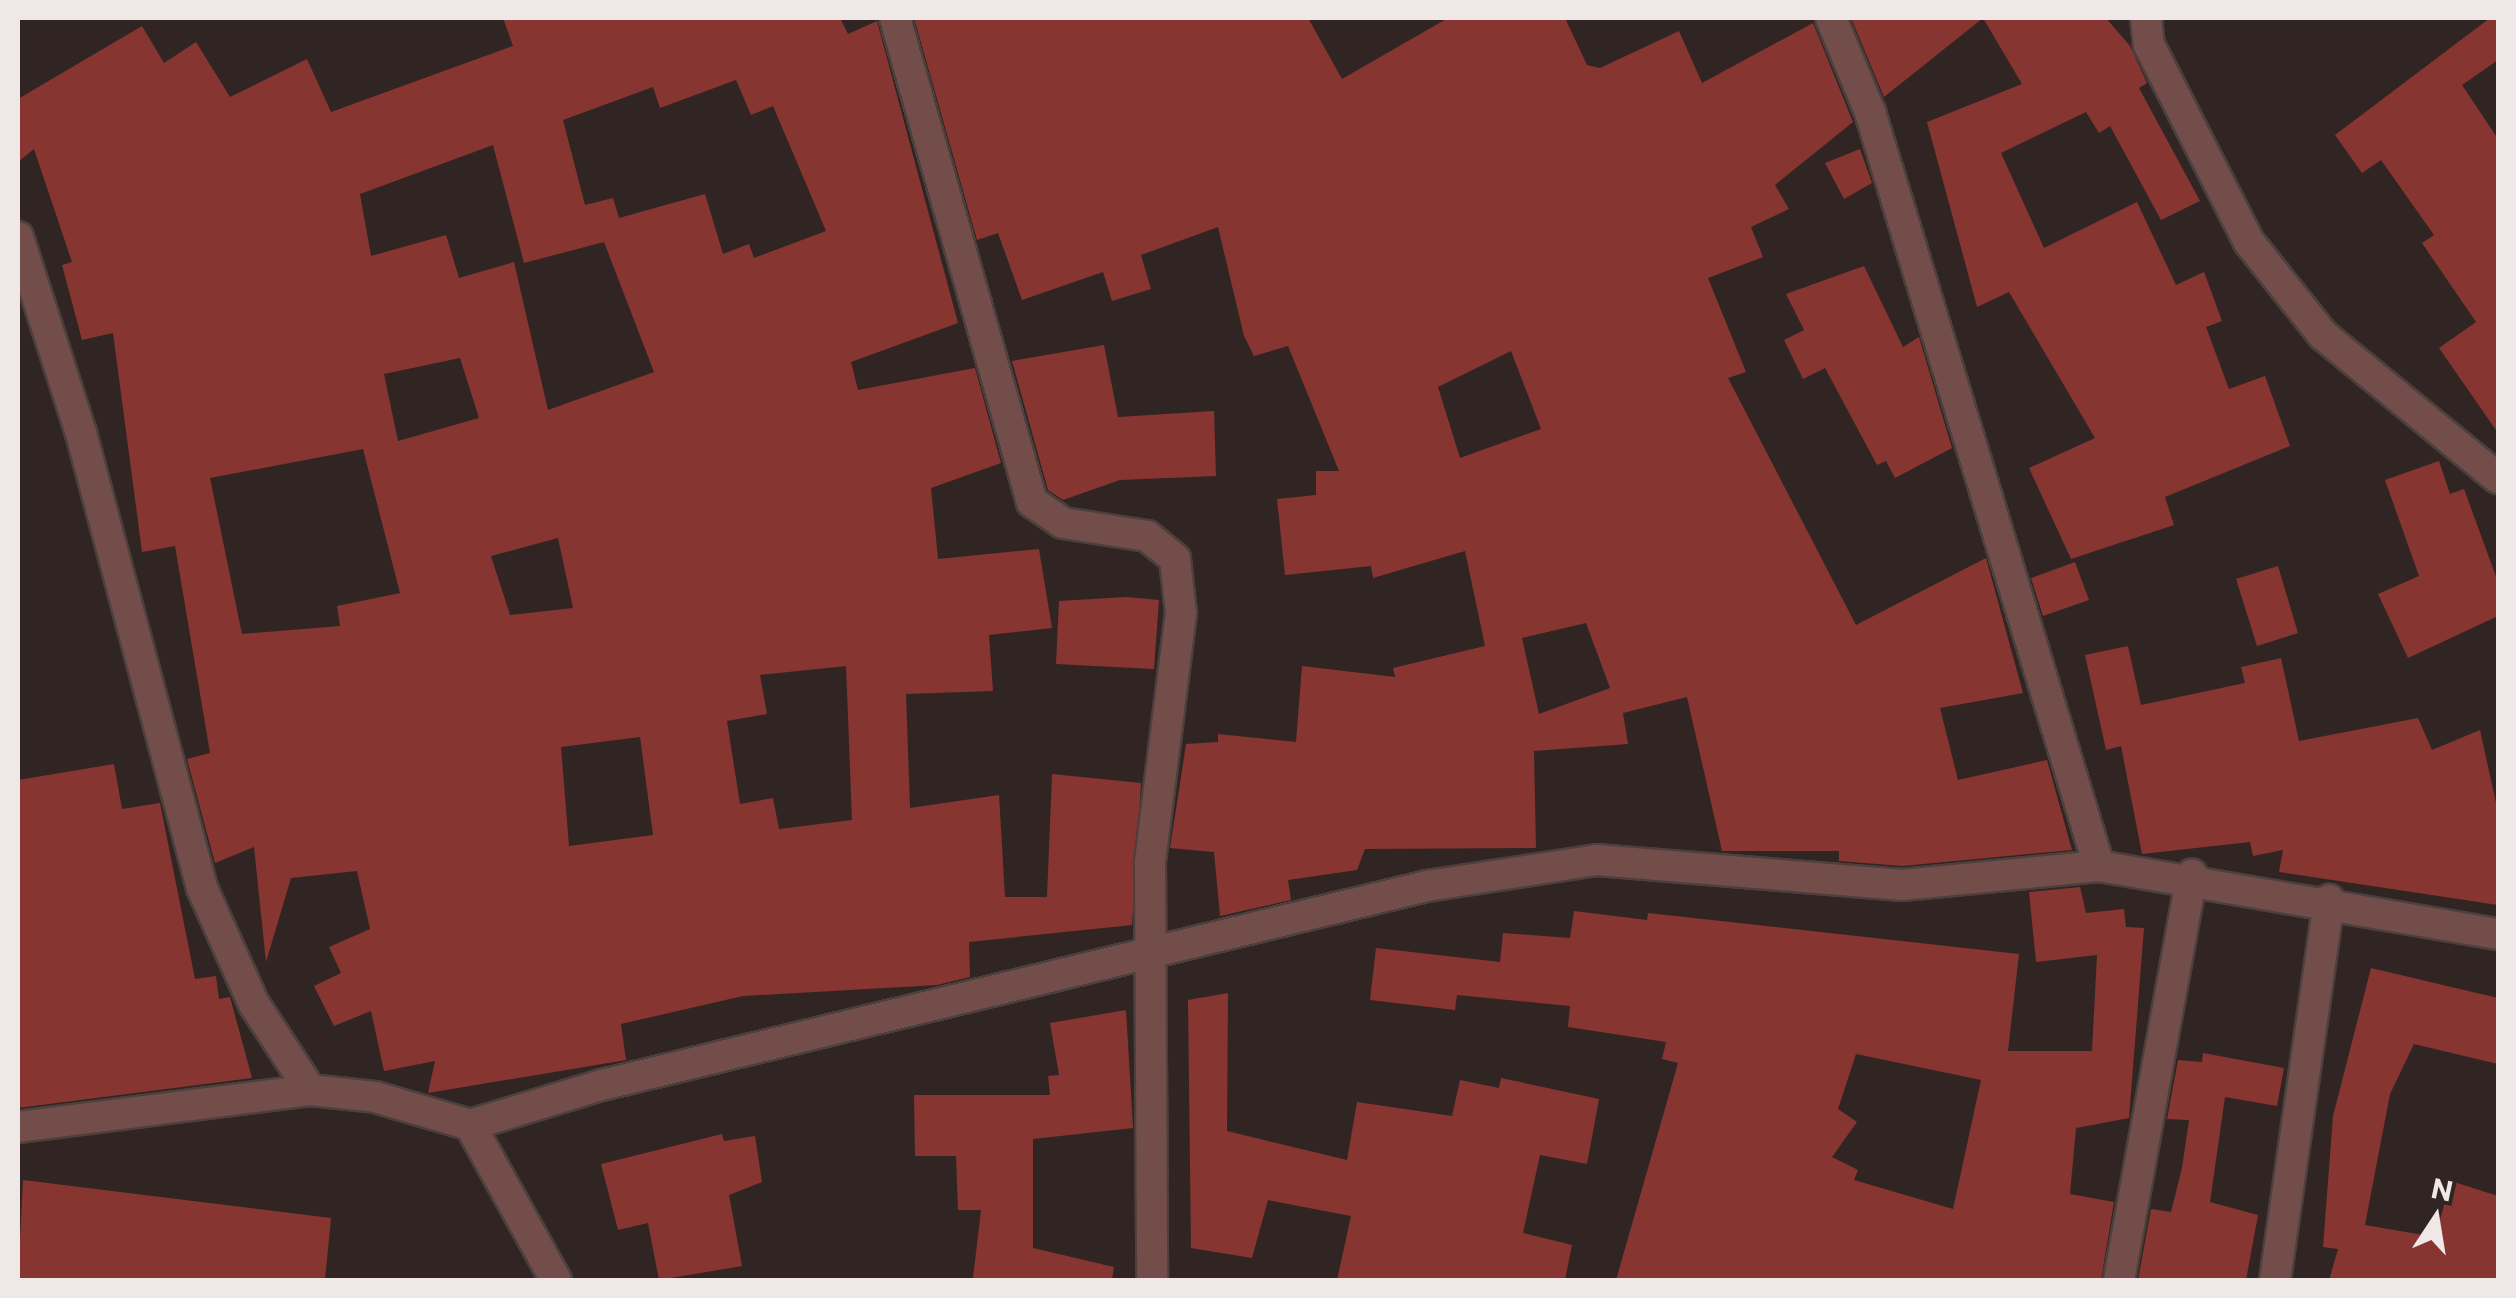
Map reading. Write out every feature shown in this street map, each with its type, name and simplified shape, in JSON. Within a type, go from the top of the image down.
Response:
[{"type":"street","points":[[895,18],[1032,502],[1062,523],[1147,536],[1175,559],[1181,613],[1150,862],[1152,1280]]},
{"type":"street","points":[[1831,18],[1870,112],[2099,866]]},
{"type":"street","points":[[2146,18],[2149,45],[2249,242],[2323,335],[2498,478]]},
{"type":"street","points":[[18,236],[82,433],[202,888],[254,1004],[310,1090]]},
{"type":"street","points":[[18,1127],[310,1090],[376,1097],[470,1126],[1150,952],[1427,886],[1596,860],[1902,885],[2099,866],[2192,875],[2498,934]]},
{"type":"street","points":[[2119,1280],[2192,875]]},
{"type":"street","points":[[2275,1280],[2329,900]]},
{"type":"street","points":[[470,1126],[556,1280]]},
{"type":"building","points":[[503,18],[840,18],[848,34],[877,21],[958,323],[851,362],[858,390],[975,368],[1001,463],[931,488],[938,559],[1039,549],[1052,628],[989,635],[993,691],[906,694],[910,808],[999,795],[1005,897],[1047,897],[1052,774],[1141,783],[1132,925],[969,942],[970,977],[937,985],[743,996],[621,1024],[626,1060],[428,1093],[435,1061],[384,1071],[371,1011],[334,1026],[314,986],[341,973],[329,947],[370,929],[357,871],[291,878],[266,962],[254,847],[215,863],[187,759],[210,753],[175,546],[142,552],[113,333],[82,340],[62,265],[72,262],[34,149],[18,162],[18,99],[142,26],[164,63],[196,42],[230,97],[307,59],[331,112],[513,46]],"holes":[[[736,80],[751,115],[773,106],[826,231],[754,258],[749,244],[723,254],[705,194],[619,218],[613,198],[585,205],[563,120],[653,87],[660,108]],[[493,145],[524,263],[604,242],[654,372],[548,410],[514,262],[459,278],[446,235],[371,256],[360,194]],[[460,358],[479,418],[398,441],[384,374]],[[363,449],[400,593],[337,606],[340,626],[242,634],[210,478]],[[558,538],[573,608],[510,615],[491,556]],[[846,666],[852,820],[779,829],[773,798],[740,804],[727,721],[767,714],[760,675]],[[640,737],[653,835],[569,846],[561,747]]]},
{"type":"building","points":[[914,18],[1308,18],[1342,79],[1448,18],[1565,18],[1587,65],[1600,68],[1679,31],[1702,83],[1813,23],[1853,122],[1775,185],[1789,209],[1751,227],[1763,257],[1708,278],[1746,372],[1728,378],[1856,625],[1986,558],[2023,693],[1940,708],[1958,780],[2047,760],[2072,850],[1902,866],[1839,861],[1839,851],[1722,851],[1687,697],[1623,713],[1628,744],[1534,751],[1536,848],[1365,849],[1357,870],[1288,880],[1291,900],[1220,916],[1214,852],[1170,848],[1186,744],[1218,742],[1218,734],[1296,742],[1302,666],[1395,677],[1393,668],[1485,646],[1465,551],[1373,578],[1371,566],[1285,575],[1277,499],[1316,495],[1316,471],[1339,471],[1288,346],[1254,356],[1244,336],[1218,227],[1141,255],[1151,289],[1112,301],[1103,272],[1022,300],[998,233],[977,240]],"holes":[[[1511,351],[1541,429],[1460,458],[1438,387]],[[1586,623],[1610,688],[1539,714],[1522,638]]]},
{"type":"building","points":[[1851,18],[1983,18],[1884,97]]},
{"type":"building","points":[[1983,18],[2106,18],[2130,46],[2147,83],[2139,88],[2200,201],[2161,220],[2110,126],[2099,133],[2086,112],[2001,153],[2044,248],[2137,202],[2176,285],[2204,272],[2222,321],[2206,327],[2229,389],[2265,376],[2290,446],[2165,497],[2174,525],[2071,559],[2029,468],[2095,438],[2009,292],[1977,307],[1927,122],[2022,84]]},
{"type":"building","points":[[2490,18],[2498,18],[2498,60],[2462,85],[2498,139],[2498,433],[2439,348],[2476,322],[2422,243],[2434,235],[2381,160],[2362,173],[2335,135]]},
{"type":"building","points":[[1860,149],[1872,183],[1844,199],[1825,163]]},
{"type":"building","points":[[1864,266],[1903,347],[1919,337],[1952,448],[1895,478],[1886,461],[1877,465],[1825,368],[1803,379],[1784,340],[1804,330],[1786,294]]},
{"type":"building","points":[[1104,345],[1118,417],[1214,411],[1216,476],[1120,480],[1063,500],[1048,490],[1012,361]]},
{"type":"building","points":[[2439,461],[2450,494],[2464,489],[2498,582],[2498,616],[2408,658],[2378,594],[2419,576],[2385,480]]},
{"type":"building","points":[[2075,562],[2089,600],[2043,616],[2031,578]]},
{"type":"building","points":[[2278,566],[2298,633],[2257,646],[2236,579]]},
{"type":"building","points":[[1127,597],[1159,600],[1154,669],[1056,664],[1059,601]]},
{"type":"building","points":[[2128,646],[2141,705],[2245,683],[2241,667],[2281,658],[2299,741],[2418,718],[2432,750],[2480,730],[2498,812],[2498,905],[2279,872],[2283,850],[2253,856],[2250,842],[2142,854],[2121,746],[2106,750],[2085,655]]},
{"type":"building","points":[[114,764],[122,809],[160,803],[195,979],[216,976],[219,999],[230,997],[252,1078],[18,1108],[18,780]]},
{"type":"building","points":[[2080,887],[2086,913],[2124,909],[2126,927],[2144,928],[2129,1118],[2076,1128],[2070,1194],[2114,1202],[2101,1280],[1616,1280],[1678,1063],[1662,1059],[1666,1042],[1568,1027],[1570,1006],[1457,995],[1455,1010],[1370,1000],[1376,948],[1500,962],[1503,933],[1570,938],[1574,911],[1647,920],[1648,913],[2019,954],[2008,1051],[2092,1051],[2097,955],[2036,962],[2029,892]],"holes":[[[1856,1054],[1981,1080],[1953,1209],[1854,1180],[1858,1170],[1832,1157],[1857,1122],[1838,1109]]]},
{"type":"building","points":[[2371,968],[2498,998],[2498,1064],[2414,1044],[2390,1094],[2365,1225],[2435,1237],[2451,1181],[2498,1196],[2498,1280],[2329,1280],[2338,1249],[2323,1247],[2333,1116]]},
{"type":"building","points":[[1228,993],[1227,1131],[1347,1160],[1357,1102],[1452,1116],[1460,1080],[1499,1088],[1501,1078],[1599,1099],[1587,1164],[1540,1155],[1523,1233],[1572,1245],[1565,1280],[1337,1280],[1351,1216],[1268,1200],[1252,1258],[1191,1248],[1188,1000]]},
{"type":"building","points":[[1126,1010],[1133,1128],[1033,1139],[1033,1248],[1114,1267],[1112,1280],[973,1278],[981,1210],[958,1210],[956,1156],[915,1156],[914,1095],[1050,1095],[1048,1076],[1059,1075],[1050,1023]]},
{"type":"building","points":[[2203,1053],[2284,1068],[2277,1106],[2225,1097],[2210,1202],[2258,1215],[2246,1280],[2138,1280],[2151,1209],[2171,1212],[2182,1168],[2189,1120],[2167,1119],[2178,1060],[2202,1062]]},
{"type":"building","points":[[722,1134],[724,1141],[755,1136],[762,1182],[729,1195],[742,1266],[659,1280],[648,1223],[618,1230],[601,1164]]},
{"type":"building","points":[[23,1180],[331,1218],[325,1280],[18,1280]]}]
